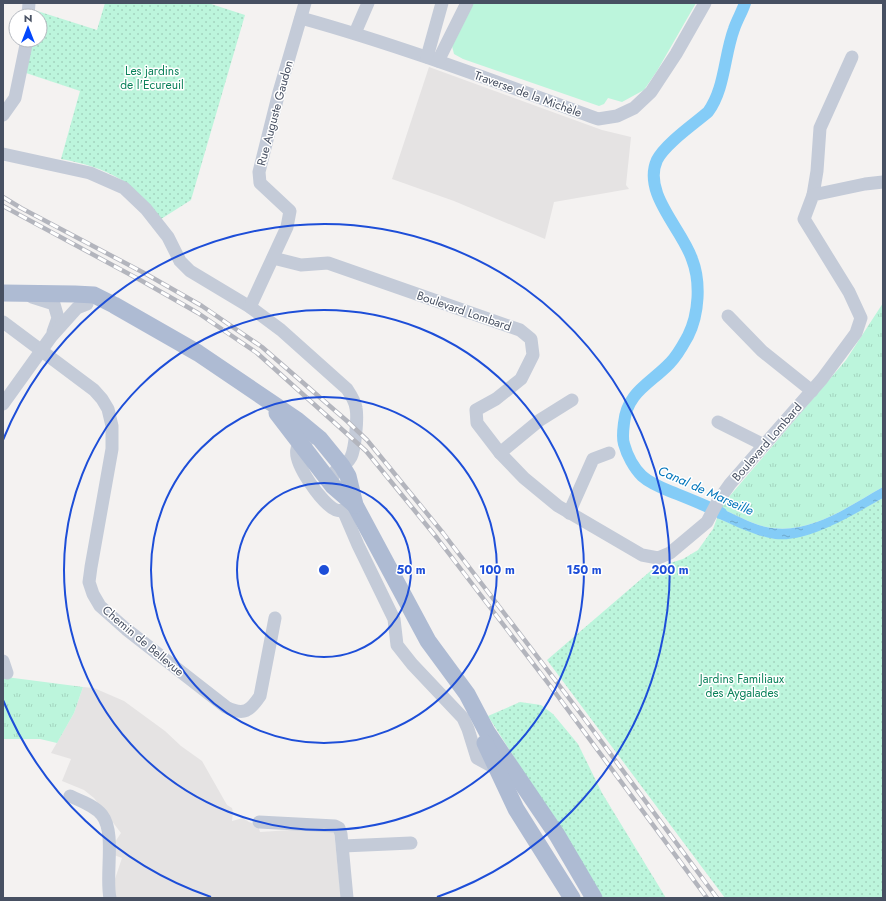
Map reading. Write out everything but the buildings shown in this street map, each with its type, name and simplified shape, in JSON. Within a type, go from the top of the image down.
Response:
[{"type":"main road","points":[[3,296],[24,294],[94,295],[198,353],[297,420],[320,439],[342,466],[348,476],[349,508]]},
{"type":"main road","points":[[3,296],[16,305],[98,305],[132,316]]},
{"type":"main road","points":[[268,401],[349,508],[428,642],[467,694],[480,733],[516,809],[572,898]]},
{"type":"main road","points":[[480,733],[557,835],[594,898]]},
{"type":"street","points":[[301,18],[305,3]]},
{"type":"street","points":[[355,33],[368,3]]},
{"type":"street","points":[[432,59],[442,3]]},
{"type":"street","points":[[432,59],[467,3]]},
{"type":"street","name":"Traverse de la Michèle","points":[[301,18],[355,33],[432,59],[598,119],[616,116],[634,108],[651,92],[676,54],[705,3]]},
{"type":"street","name":"Rue Auguste Gaudon","points":[[250,307],[287,227],[290,211],[260,183],[259,172],[279,92],[301,18]]},
{"type":"street","points":[[3,115],[15,98],[25,48]]},
{"type":"street","points":[[852,57],[820,128],[817,171],[813,195],[865,184],[883,182]]},
{"type":"street","points":[[3,154],[90,173],[124,188],[146,209],[168,236],[180,261],[190,271],[250,307],[281,330],[347,389],[354,399],[357,409],[356,438],[348,462],[334,472],[332,477],[333,486]]},
{"type":"street","name":"Boulevard Lombard","points":[[273,258],[301,265],[328,263],[520,330],[531,339],[533,354],[521,379],[496,399],[476,410],[476,423],[500,453],[524,478],[558,506],[642,555],[658,558],[670,553],[707,522],[718,501],[730,484],[812,391],[856,333],[861,318],[849,292],[804,219],[813,195]]},
{"type":"street","points":[[24,294],[54,304],[58,318],[51,337]]},
{"type":"street","points":[[3,404],[51,337],[77,308],[87,304]]},
{"type":"street","points":[[728,316],[762,351],[812,391]]},
{"type":"street","name":"Chemin de Bellevue","points":[[3,322],[94,390],[108,409],[112,426],[112,449],[91,567],[90,582],[93,594],[100,606],[126,629],[220,703],[236,712],[247,710],[254,705],[260,696],[275,618]]},
{"type":"street","points":[[500,453],[540,420],[572,400]]},
{"type":"street","points":[[718,422],[764,445]]},
{"type":"street","points":[[342,466],[314,442],[306,441],[297,449],[300,465],[313,488],[329,505],[336,510],[349,508],[358,545],[394,619],[397,645],[412,664],[463,718],[480,733]]},
{"type":"street","points":[[569,513],[593,459],[609,453]]},
{"type":"street","points":[[70,796],[84,802],[101,814],[107,824],[109,835],[108,889],[110,898]]},
{"type":"street","points":[[259,822],[335,826],[339,828],[341,834],[347,898]]},
{"type":"street","points":[[342,846],[411,843]]},
{"type":"shaded area","points":[[429,67],[602,130],[631,137],[626,185],[629,189],[554,202],[545,239],[454,201],[392,179]]},
{"type":"shaded area","points":[[83,687],[94,688],[124,701],[165,731],[181,746],[202,761],[227,805],[232,808],[232,821],[243,818],[258,825],[260,832],[322,828],[334,830],[341,898],[113,898],[111,891],[122,858],[114,855],[115,842],[121,833],[94,798],[84,790],[62,781],[71,759],[51,753],[74,713]]},
{"type":"green space","name":"Les jardins de l'Ecureuil","points":[[105,3],[208,3],[245,15],[191,200],[161,219],[123,181],[93,167],[61,159],[80,91],[26,73],[31,48],[48,48],[48,14],[97,30]]},
{"type":"green space","points":[[471,3],[696,3],[657,71],[644,90],[622,102],[608,98],[604,104],[599,106],[463,59],[454,54],[452,46]]},
{"type":"green space","points":[[883,303],[883,487],[827,518],[812,524],[782,529],[761,526],[720,508],[846,360]]},
{"type":"green space","name":"Jardins Familiaux des Aygalades","points":[[883,498],[883,898],[725,898],[547,660],[654,568],[683,559],[698,550],[713,529],[717,518],[759,535],[776,539],[850,516]]},
{"type":"green space","points":[[6,677],[83,687],[74,713],[57,743],[40,739],[3,739],[3,679]]},
{"type":"green space","points":[[520,702],[541,705],[553,714],[578,744],[602,793],[666,898],[603,898],[488,716]]},
{"type":"water","points":[[883,487],[883,498],[831,526],[802,537],[788,539],[768,538],[717,518],[720,508],[761,526],[782,529],[797,527],[812,524],[827,518]]},
{"type":"waterway","name":"Canal de Marseille","points":[[721,513],[650,482],[642,476],[629,457],[623,442],[623,434],[626,412],[635,396],[673,360],[688,336],[695,318],[698,298],[697,278],[692,259],[687,247],[665,211],[655,185],[654,172],[657,160],[666,147],[708,112],[714,103],[721,83],[735,26],[745,3]]},
{"type":"railway","points":[[3,197],[202,306],[262,347],[367,440],[443,533],[581,714],[717,898]]},
{"type":"railway","points":[[3,206],[198,313],[257,353],[366,451],[437,538],[551,687],[707,898]]}]
